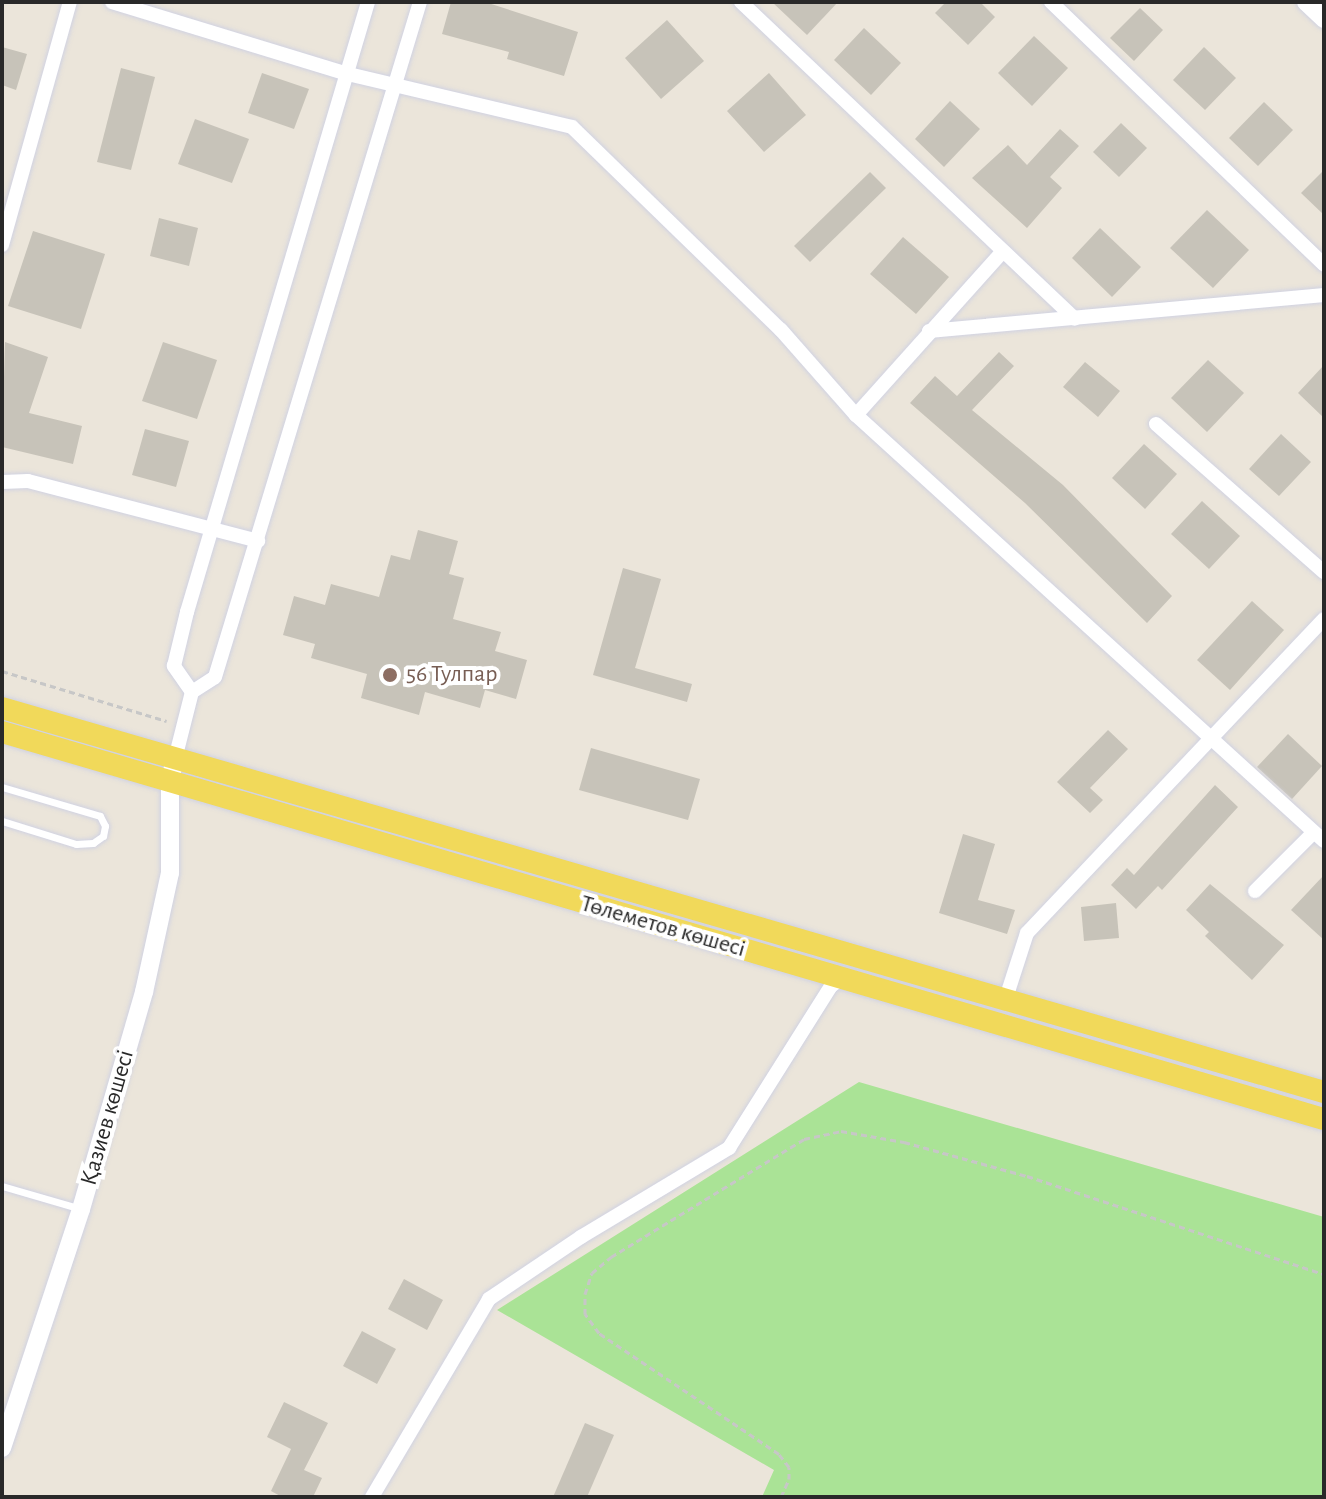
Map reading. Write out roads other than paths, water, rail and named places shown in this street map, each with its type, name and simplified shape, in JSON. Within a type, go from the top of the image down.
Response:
[{"type":"main road","name":"Төлеметов көшесі","points":[[2,708],[173,769],[514,883],[1324,1119]]},
{"type":"main road","name":"Төлеметов көшесі","points":[[2,732],[173,769],[516,857],[1324,1092]]},
{"type":"main road","points":[[514,883],[516,857]]},
{"type":"street","points":[[2,245],[70,2]]},
{"type":"street","points":[[112,2],[348,74],[572,127],[781,330],[856,415],[1319,837],[1255,891]]},
{"type":"street","points":[[192,692],[174,666],[368,2]]},
{"type":"street","points":[[173,769],[192,692],[215,677],[420,2]]},
{"type":"street","points":[[741,2],[1075,319]]},
{"type":"street","points":[[1051,2],[1324,265]]},
{"type":"street","points":[[1306,2],[1324,19]]},
{"type":"street","points":[[856,415],[1003,251]]},
{"type":"street","points":[[929,331],[1324,295]]},
{"type":"street","points":[[1156,424],[1324,572]]},
{"type":"street","points":[[2,482],[28,481],[258,541]]},
{"type":"street","points":[[1006,998],[1027,933],[1324,619]]},
{"type":"street","name":"Қазиев көшесі","points":[[2,1448],[81,1209],[163,913],[170,873],[173,769]]},
{"type":"street","points":[[372,1497],[489,1299],[581,1237],[729,1148],[831,986],[841,979]]},
{"type":"lane","points":[[2,787],[100,816],[105,826],[103,836],[93,843],[76,844],[2,821]]},
{"type":"lane","points":[[2,1186],[81,1209]]},
{"type":"place","name":"56 Тулпар","points":[[390,675]]}]
